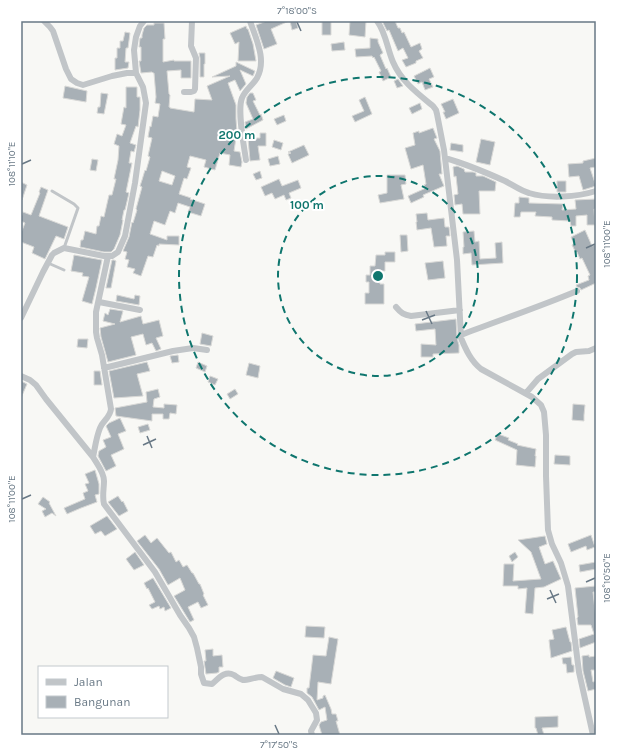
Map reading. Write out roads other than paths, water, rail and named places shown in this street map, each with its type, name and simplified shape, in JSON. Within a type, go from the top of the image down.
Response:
[{"type":"street","points":[[44,21],[53,31],[71,79],[77,83],[83,84],[112,76],[136,73]]},
{"type":"street","points":[[21,318],[50,264],[52,255],[64,248],[104,256],[115,255],[118,252],[125,236],[138,167],[146,103],[143,87],[136,73],[134,50],[136,37],[140,26],[144,21]]},
{"type":"street","points":[[184,92],[191,92],[195,89],[196,58],[191,46],[192,21]]},
{"type":"street","points":[[246,160],[240,109],[242,98],[257,78],[261,69],[260,49],[250,21]]},
{"type":"street","points":[[377,21],[386,38],[393,62],[401,77],[409,87],[436,110],[445,158],[457,260],[461,335],[465,348],[475,364],[481,370],[526,393],[541,405],[544,412],[546,435],[548,530],[568,586],[579,672],[593,735]]},
{"type":"street","points":[[445,158],[476,168],[528,193],[540,196],[572,196],[596,191]]},
{"type":"street","points":[[92,457],[99,430],[110,414],[111,409],[102,355],[96,332],[96,312],[108,256]]},
{"type":"street","points":[[461,335],[577,291]]},
{"type":"street","points":[[99,302],[140,310]]},
{"type":"street","points":[[396,307],[402,314],[411,316],[460,310]]},
{"type":"street","points":[[104,368],[173,351],[193,348],[207,350]]},
{"type":"street","points":[[526,393],[538,379],[572,354],[576,352],[589,351],[596,348]]},
{"type":"street","points":[[21,376],[30,380],[36,386],[92,457],[103,476],[104,504],[155,572],[194,637],[199,654],[201,674],[204,683],[212,684],[228,673],[243,680],[262,677],[283,689],[301,694],[308,700],[316,713],[317,720],[311,731],[312,735]]},
{"type":"lane","points":[[52,191],[78,208],[64,248]]},
{"type":"lane","points":[[50,264],[64,270]]}]
